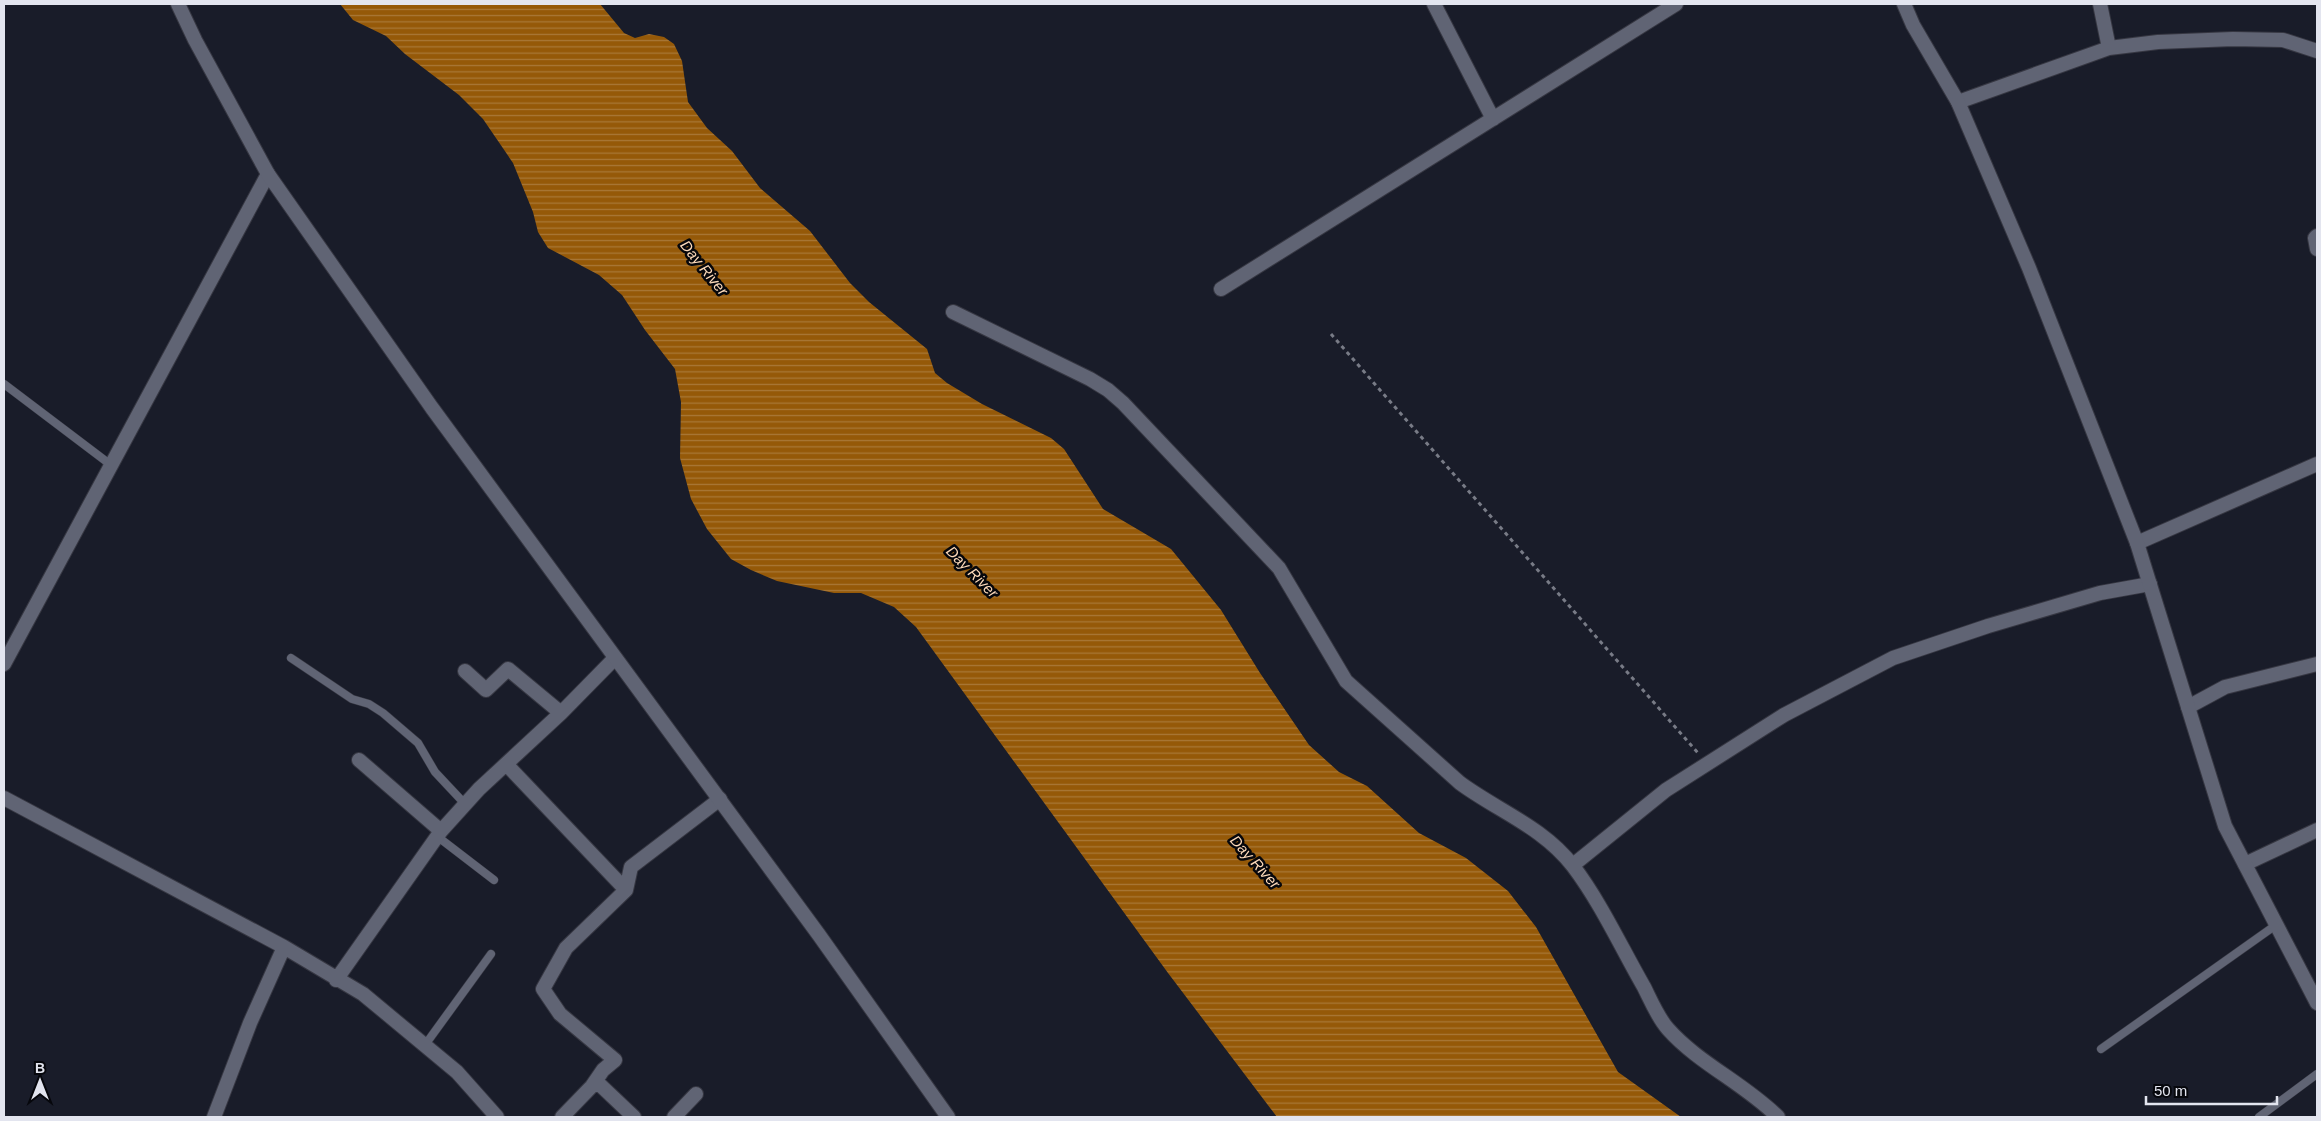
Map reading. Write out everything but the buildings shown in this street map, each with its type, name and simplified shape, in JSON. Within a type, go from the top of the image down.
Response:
[{"type":"street","points":[[178,4],[195,40],[268,174],[432,408],[819,935],[945,1116]]},
{"type":"street","points":[[1434,4],[1493,119]]},
{"type":"street","points":[[1221,289],[1676,4]]},
{"type":"street","points":[[1904,4],[1913,25],[1958,102],[2029,268],[2137,543],[2225,826],[2317,1003]]},
{"type":"street","points":[[2100,4],[2109,48]]},
{"type":"street","points":[[1958,102],[2109,48],[2158,42],[2241,39],[2283,40],[2317,51]]},
{"type":"street","points":[[4,664],[268,174]]},
{"type":"street","points":[[2317,236],[2315,238],[2317,249]]},
{"type":"street","points":[[953,312],[1090,379],[1124,403],[1279,568],[1346,681],[1460,783],[1474,794],[1519,818],[1558,848],[1587,887],[1666,1027],[1690,1049],[1763,1102],[1778,1117]]},
{"type":"street","points":[[2137,543],[2317,464]]},
{"type":"street","points":[[1572,865],[1666,790],[1784,716],[1893,658],[1988,626],[2100,593],[2150,584]]},
{"type":"street","points":[[336,980],[439,834],[465,804],[616,658]]},
{"type":"street","points":[[2188,707],[2225,687],[2317,664]]},
{"type":"street","points":[[465,671],[486,690],[508,669],[561,713]]},
{"type":"street","points":[[360,760],[439,834]]},
{"type":"street","points":[[506,764],[626,890]]},
{"type":"street","points":[[4,798],[284,947],[336,980],[363,994],[458,1072],[497,1117]]},
{"type":"street","points":[[562,1117],[596,1081],[603,1070],[616,1060],[560,1014],[543,989],[566,948],[626,890],[631,867],[720,799]]},
{"type":"street","points":[[2245,864],[2317,830]]},
{"type":"street","points":[[214,1117],[250,1023],[284,947]]},
{"type":"street","points":[[596,1081],[634,1117]]},
{"type":"street","points":[[674,1117],[696,1094]]},
{"type":"lane","points":[[4,384],[111,465]]},
{"type":"lane","points":[[291,658],[352,699],[369,704],[383,713],[418,743],[435,772],[465,804]]},
{"type":"lane","points":[[439,834],[494,880]]},
{"type":"lane","points":[[2100,1049],[2276,925]]},
{"type":"lane","points":[[425,1045],[492,954]]},
{"type":"lane","points":[[2259,1117],[2317,1074]]},
{"type":"path","points":[[1331,334],[1708,764]]},
{"type":"water","name":"Day River","points":[[340,4],[600,4],[624,33],[635,38],[649,34],[664,37],[674,44],[682,61],[688,102],[707,128],[732,151],[760,188],[810,231],[850,283],[869,302],[927,349],[935,373],[947,383],[982,404],[1051,438],[1064,449],[1103,509],[1171,549],[1221,610],[1260,673],[1309,745],[1339,772],[1367,786],[1419,833],[1466,858],[1508,891],[1536,927],[1618,1072],[1681,1117],[1277,1117],[1168,973],[916,627],[894,607],[861,593],[834,593],[777,581],[731,559],[707,529],[691,499],[680,458],[681,402],[675,369],[645,330],[622,295],[599,275],[548,248],[538,232],[533,212],[513,163],[483,119],[459,95],[405,54],[386,36],[353,20]]}]
